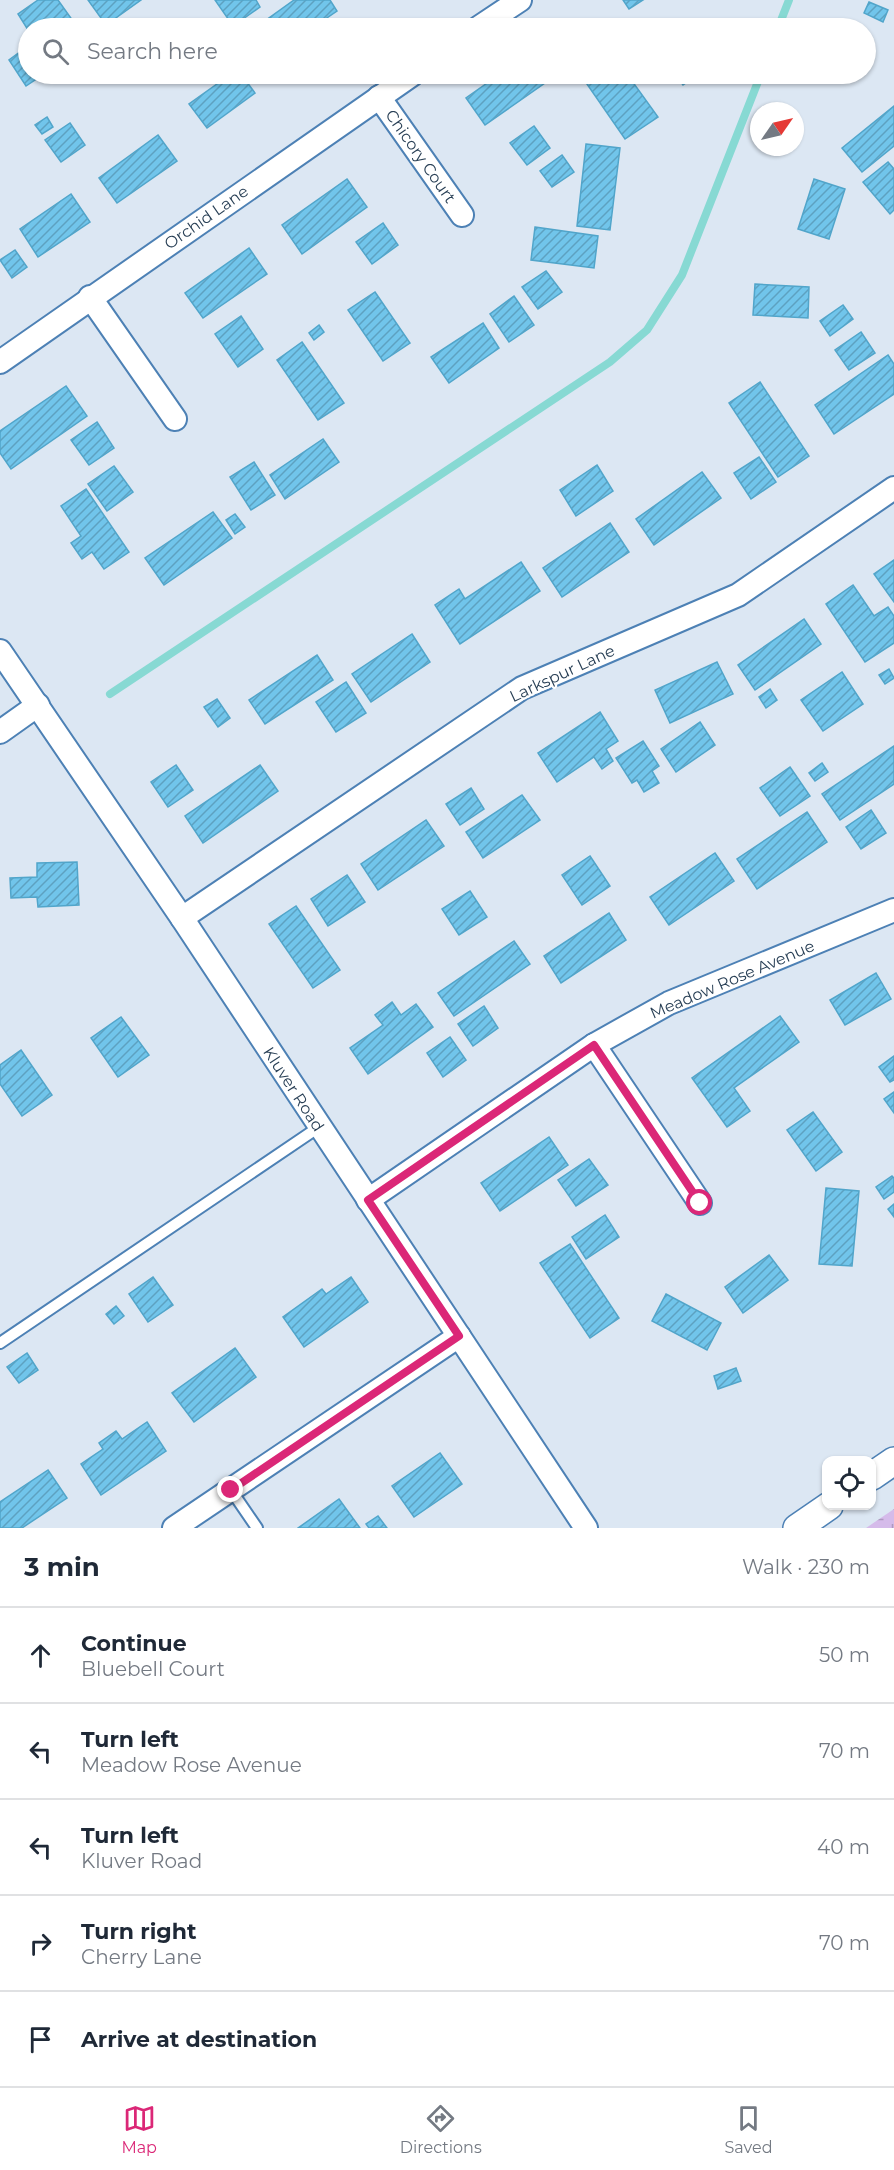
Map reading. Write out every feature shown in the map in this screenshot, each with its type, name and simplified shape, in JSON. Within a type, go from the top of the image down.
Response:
[{"type":"street","points":[[493,18],[520,0]]},
{"type":"street","name":"Orchid Lane","points":[[0,362],[398,84]]},
{"type":"street","name":"Chicory Court","points":[[379,97],[462,215]]},
{"type":"street","points":[[90,297],[175,419]]},
{"type":"street","name":"Larkspur Lane","points":[[182,918],[522,688],[738,595],[894,488]]},
{"type":"street","name":"Kluver Road","points":[[0,651],[182,918],[586,1528]]},
{"type":"street","points":[[0,732],[38,705]]},
{"type":"street","name":"Meadow Rose Avenue","points":[[368,1200],[594,1045],[669,1003],[894,910]]},
{"type":"street","points":[[594,1045],[700,1203]]},
{"type":"street","points":[[174,1528],[459,1336]]},
{"type":"street","points":[[876,1473],[894,1461]]},
{"type":"street","points":[[797,1528],[823,1510]]},
{"type":"lane","points":[[0,1342],[319,1127]]},
{"type":"lane","points":[[231,1490],[257,1528]]},
{"type":"green space","points":[[894,1509],[894,1528],[866,1528]]},
{"type":"building","points":[[38,0],[58,0],[71,18],[20,18],[18,14]]},
{"type":"building","points":[[88,0],[141,0],[116,18],[101,18]]},
{"type":"building","points":[[215,0],[256,0],[260,7],[244,18],[227,18]]},
{"type":"building","points":[[294,0],[330,0],[337,11],[327,18],[269,18]]},
{"type":"building","points":[[623,0],[643,0],[629,9]]},
{"type":"building","points":[[869,2],[888,10],[883,22],[864,13]]},
{"type":"building","points":[[18,53],[18,74],[9,60]]},
{"type":"building","points":[[217,84],[248,84],[255,93],[207,128],[189,104]]},
{"type":"building","points":[[486,84],[544,84],[485,125],[466,98]]},
{"type":"building","points":[[587,84],[634,84],[658,117],[625,139]]},
{"type":"building","points":[[894,106],[894,146],[862,172],[842,148]]},
{"type":"building","points":[[47,117],[53,127],[42,134],[35,125]]},
{"type":"building","points":[[70,123],[85,145],[61,162],[45,140]]},
{"type":"building","points":[[534,126],[550,148],[527,165],[510,143]]},
{"type":"building","points":[[158,135],[177,161],[117,203],[99,178]]},
{"type":"building","points":[[586,144],[620,148],[610,230],[577,226]]},
{"type":"building","points":[[562,155],[574,172],[552,187],[540,171]]},
{"type":"building","points":[[888,162],[894,169],[894,210],[890,214],[863,182]]},
{"type":"building","points":[[347,179],[367,207],[302,254],[282,225]]},
{"type":"building","points":[[814,179],[845,189],[829,239],[798,229]]},
{"type":"building","points":[[71,194],[90,222],[38,257],[20,229]]},
{"type":"building","points":[[383,223],[398,245],[372,264],[356,242]]},
{"type":"building","points":[[535,227],[598,236],[594,268],[531,260]]},
{"type":"building","points":[[249,248],[267,274],[203,318],[185,293]]},
{"type":"building","points":[[15,250],[27,267],[12,278],[0,260]]},
{"type":"building","points":[[546,271],[562,292],[538,309],[522,287]]},
{"type":"building","points":[[755,284],[809,287],[808,318],[753,315]]},
{"type":"building","points":[[375,292],[410,343],[383,361],[348,310]]},
{"type":"building","points":[[514,296],[534,325],[509,342],[490,314]]},
{"type":"building","points":[[843,305],[853,319],[830,336],[820,321]]},
{"type":"building","points":[[241,316],[263,349],[238,367],[215,334]]},
{"type":"building","points":[[483,323],[499,348],[449,383],[431,357]]},
{"type":"building","points":[[319,325],[324,332],[314,340],[309,333]]},
{"type":"building","points":[[861,332],[875,353],[849,370],[835,350]]},
{"type":"building","points":[[302,342],[344,403],[318,420],[277,360]]},
{"type":"building","points":[[888,355],[894,364],[894,394],[834,434],[815,405]]},
{"type":"building","points":[[760,382],[809,456],[778,477],[729,403]]},
{"type":"building","points":[[66,386],[87,416],[11,469],[0,453],[0,431]]},
{"type":"building","points":[[97,422],[114,448],[89,465],[71,440]]},
{"type":"building","points":[[323,439],[339,462],[285,499],[270,475]]},
{"type":"building","points":[[759,457],[776,482],[751,499],[734,473]]},
{"type":"building","points":[[254,462],[275,495],[251,510],[230,477]]},
{"type":"building","points":[[597,465],[613,491],[576,516],[560,490]]},
{"type":"building","points":[[114,466],[133,492],[107,511],[88,484]]},
{"type":"building","points":[[702,472],[721,498],[654,545],[636,519]]},
{"type":"building","points":[[86,489],[129,552],[104,569],[92,552],[82,559],[71,543],[81,536],[61,506]]},
{"type":"building","points":[[213,512],[232,538],[164,585],[145,558]]},
{"type":"building","points":[[235,514],[245,527],[235,534],[226,520]]},
{"type":"building","points":[[610,523],[629,552],[562,597],[543,568]]},
{"type":"building","points":[[894,560],[894,602],[874,574]]},
{"type":"building","points":[[521,562],[540,591],[460,644],[435,605],[459,589],[465,599]]},
{"type":"building","points":[[853,585],[874,616],[888,607],[894,616],[894,643],[865,662],[826,604]]},
{"type":"building","points":[[804,619],[821,644],[755,690],[738,665]]},
{"type":"building","points":[[412,634],[430,662],[371,702],[352,674]]},
{"type":"building","points":[[317,655],[333,680],[265,724],[249,700]]},
{"type":"building","points":[[717,662],[733,694],[670,723],[655,690]]},
{"type":"building","points":[[889,669],[894,678],[885,684],[879,675]]},
{"type":"building","points":[[842,672],[863,704],[823,731],[801,700]]},
{"type":"building","points":[[346,682],[366,713],[336,732],[316,702]]},
{"type":"building","points":[[770,689],[777,700],[766,708],[759,697]]},
{"type":"building","points":[[217,699],[230,718],[218,727],[204,707]]},
{"type":"building","points":[[600,712],[618,741],[606,749],[613,761],[602,769],[594,757],[557,782],[538,753]]},
{"type":"building","points":[[700,722],[715,745],[676,772],[661,749]]},
{"type":"building","points":[[643,741],[659,766],[652,771],[659,783],[644,792],[637,780],[632,783],[616,758]]},
{"type":"building","points":[[894,746],[894,784],[840,820],[822,794]]},
{"type":"building","points":[[822,763],[828,772],[815,781],[809,773]]},
{"type":"building","points":[[176,765],[193,790],[168,807],[151,782]]},
{"type":"building","points":[[260,765],[278,791],[203,843],[185,816]]},
{"type":"building","points":[[790,767],[810,796],[780,816],[760,788]]},
{"type":"building","points":[[471,788],[484,809],[460,825],[446,804]]},
{"type":"building","points":[[522,795],[540,820],[483,858],[466,832]]},
{"type":"building","points":[[871,810],[886,833],[861,849],[846,827]]},
{"type":"building","points":[[807,812],[827,842],[757,889],[737,859]]},
{"type":"building","points":[[426,820],[444,846],[378,890],[361,864]]},
{"type":"building","points":[[715,853],[734,881],[669,925],[650,897]]},
{"type":"building","points":[[590,856],[610,886],[582,905],[562,875]]},
{"type":"building","points":[[77,862],[79,905],[38,907],[37,897],[11,898],[10,878],[37,877],[37,863]]},
{"type":"building","points":[[347,875],[365,902],[328,926],[311,899]]},
{"type":"building","points":[[470,891],[487,917],[459,935],[442,909]]},
{"type":"building","points":[[296,906],[340,970],[313,988],[269,924]]},
{"type":"building","points":[[609,913],[626,940],[561,983],[544,956]]},
{"type":"building","points":[[514,941],[530,964],[454,1016],[438,993]]},
{"type":"building","points":[[876,973],[891,999],[845,1025],[830,1000]]},
{"type":"building","points":[[392,1002],[401,1015],[416,1004],[433,1027],[368,1074],[350,1048],[383,1025],[375,1015]]},
{"type":"building","points":[[484,1006],[498,1028],[473,1046],[458,1024]]},
{"type":"building","points":[[780,1016],[799,1042],[734,1088],[750,1111],[727,1127],[692,1078]]},
{"type":"building","points":[[121,1017],[149,1055],[118,1077],[91,1038]]},
{"type":"building","points":[[450,1037],[466,1060],[443,1077],[427,1053]]},
{"type":"building","points":[[21,1050],[52,1095],[22,1116],[0,1084],[0,1065]]},
{"type":"building","points":[[894,1056],[894,1080],[890,1082],[879,1067]]},
{"type":"building","points":[[894,1092],[894,1113],[884,1099]]},
{"type":"building","points":[[813,1112],[842,1152],[816,1171],[787,1130]]},
{"type":"building","points":[[549,1137],[568,1165],[500,1211],[481,1183]]},
{"type":"building","points":[[589,1159],[608,1185],[576,1206],[558,1180]]},
{"type":"building","points":[[892,1176],[894,1192],[884,1199],[876,1187]]},
{"type":"building","points":[[826,1188],[859,1191],[852,1266],[819,1264]]},
{"type":"building","points":[[894,1204],[894,1217],[888,1209]]},
{"type":"building","points":[[605,1215],[619,1237],[586,1259],[572,1237]]},
{"type":"building","points":[[570,1244],[619,1318],[590,1338],[540,1263]]},
{"type":"building","points":[[769,1255],[788,1280],[743,1313],[725,1287]]},
{"type":"building","points":[[153,1277],[173,1305],[148,1322],[129,1294]]},
{"type":"building","points":[[351,1277],[368,1302],[304,1347],[283,1317],[322,1289],[326,1294]]},
{"type":"building","points":[[666,1294],[721,1323],[707,1350],[652,1321]]},
{"type":"building","points":[[116,1306],[124,1316],[114,1324],[106,1314]]},
{"type":"building","points":[[235,1348],[256,1377],[194,1422],[172,1393]]},
{"type":"building","points":[[27,1353],[38,1370],[19,1383],[7,1367]]},
{"type":"building","points":[[736,1368],[741,1381],[718,1389],[714,1376]]},
{"type":"building","points":[[147,1422],[166,1451],[101,1495],[81,1464],[103,1449],[99,1443],[116,1431],[122,1439]]},
{"type":"building","points":[[440,1453],[462,1484],[414,1517],[392,1486]]},
{"type":"building","points":[[48,1470],[67,1498],[22,1528],[0,1528],[0,1502]]},
{"type":"building","points":[[339,1499],[360,1528],[298,1528]]},
{"type":"building","points":[[378,1516],[387,1528],[369,1528],[366,1524]]},
{"type":"waterway","points":[[782,18],[789,0]]},
{"type":"waterway","points":[[110,694],[610,362],[647,330],[682,275],[757,84]]},
{"type":"route","points":[[231,1490],[459,1336],[368,1200],[594,1045],[700,1203]]}]
